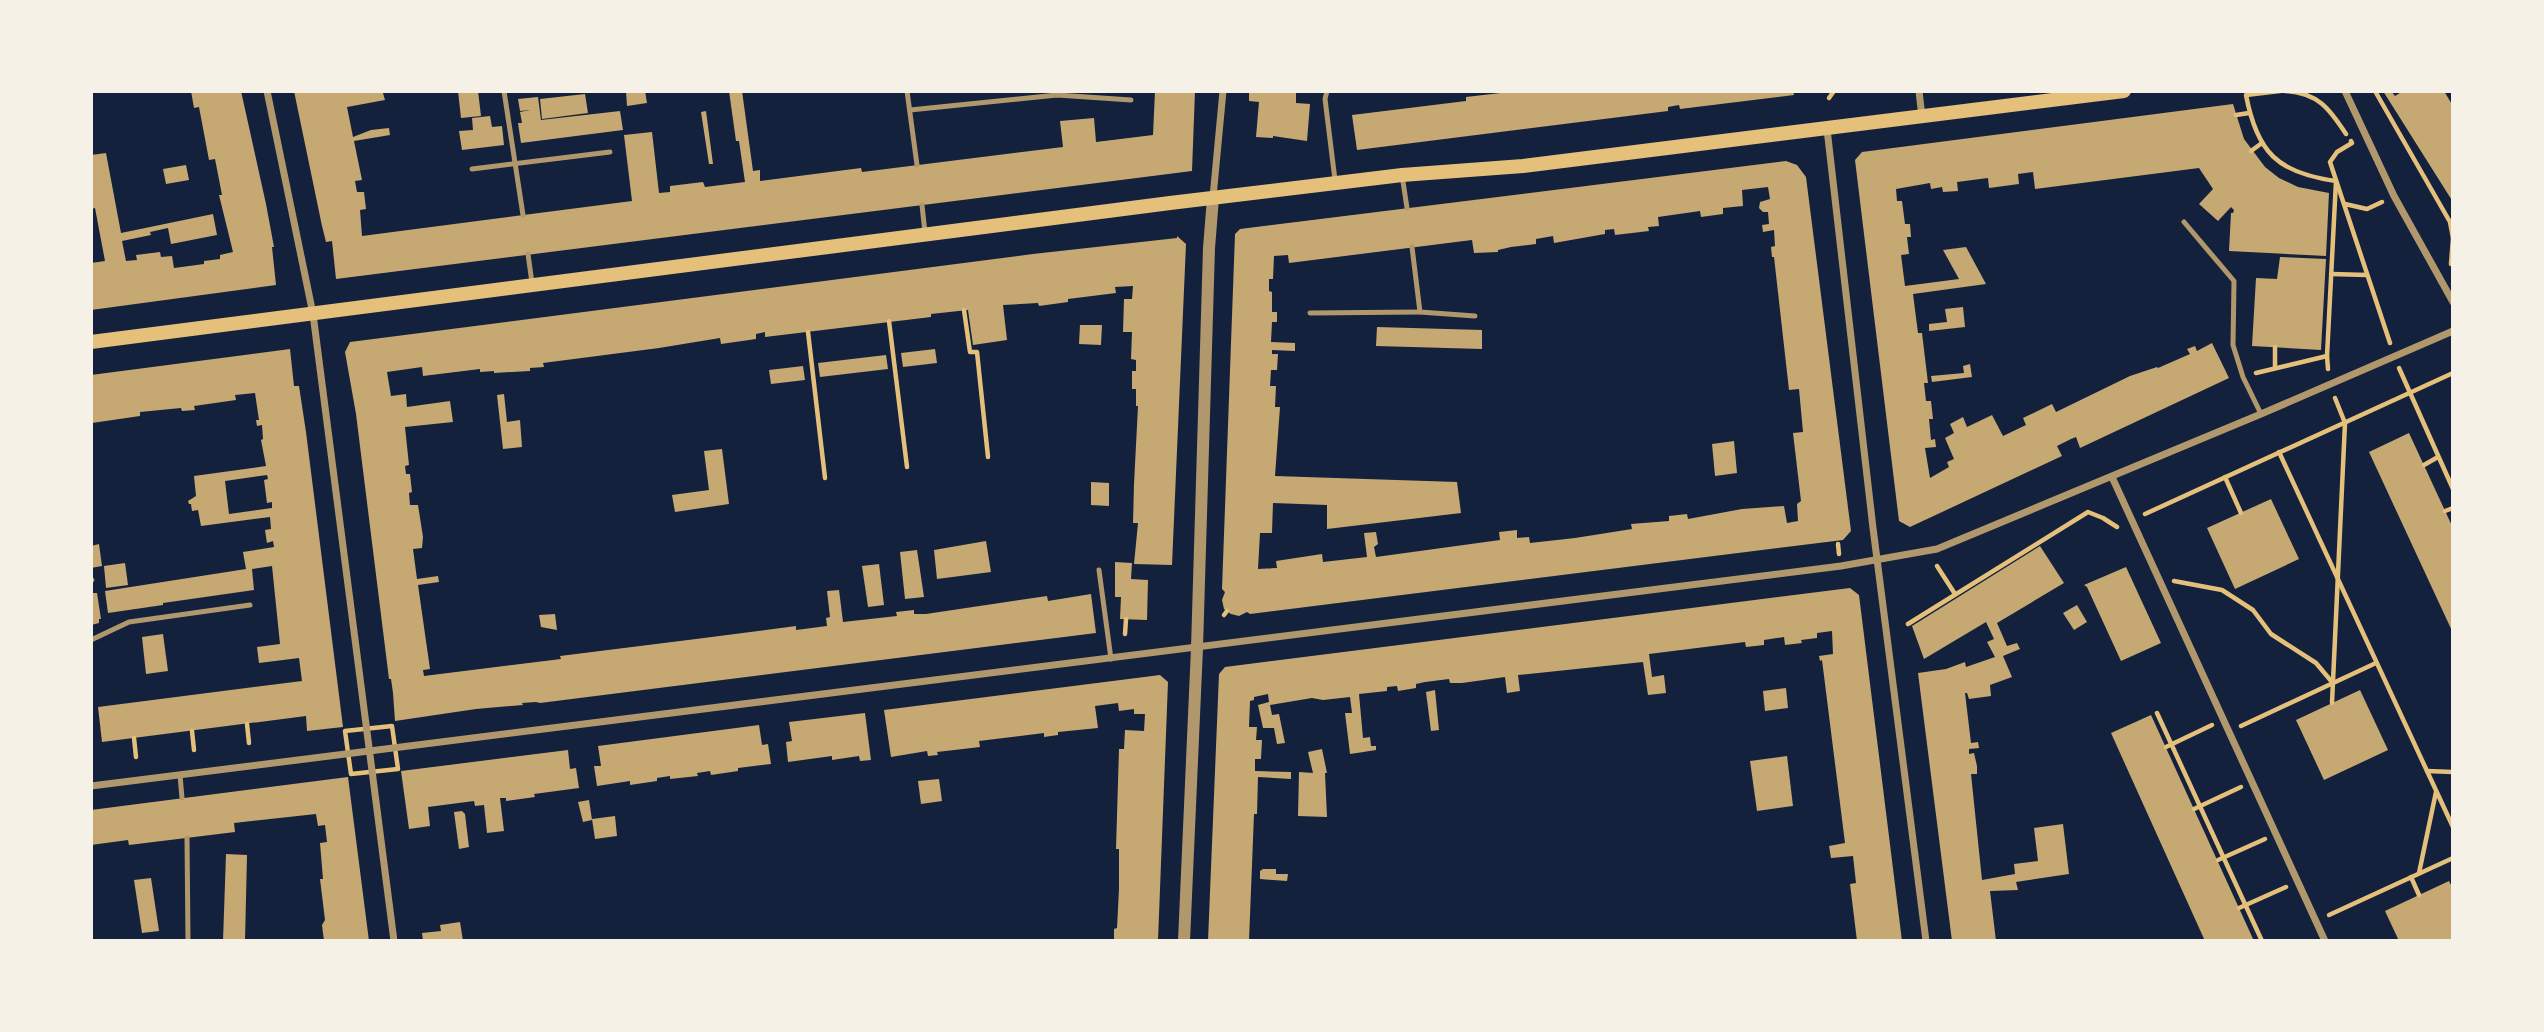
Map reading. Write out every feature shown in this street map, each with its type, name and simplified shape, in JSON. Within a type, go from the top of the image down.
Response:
[{"type":"main road","points":[[91,342],[1213,198],[1402,175],[1523,166],[2124,91]]},
{"type":"street","points":[[267,91],[313,314],[394,941]]},
{"type":"street","points":[[1184,941],[1197,648],[1209,248],[1223,91]]},
{"type":"street","points":[[1919,91],[1922,117]]},
{"type":"street","points":[[2344,91],[2394,196],[2453,302]]},
{"type":"street","points":[[1827,129],[1926,941]]},
{"type":"street","points":[[91,786],[1878,561],[1937,550],[2453,331]]},
{"type":"street","points":[[2112,477],[2325,941]]},
{"type":"lane","points":[[504,91],[523,215]]},
{"type":"lane","points":[[907,91],[917,165]]},
{"type":"lane","points":[[1327,91],[1325,99],[1335,183]]},
{"type":"lane","points":[[910,110],[1056,94],[1131,100]]},
{"type":"lane","points":[[472,169],[610,152]]},
{"type":"lane","points":[[1402,175],[1407,208]]},
{"type":"lane","points":[[922,205],[925,234]]},
{"type":"lane","points":[[2184,222],[2234,281],[2233,345],[2243,377],[2261,414]]},
{"type":"lane","points":[[1412,247],[1420,312]]},
{"type":"lane","points":[[528,254],[532,286]]},
{"type":"lane","points":[[1310,313],[1420,312],[1475,316]]},
{"type":"lane","points":[[1099,570],[1111,659]]},
{"type":"lane","points":[[91,640],[129,622],[250,604]]},
{"type":"lane","points":[[180,775],[182,798]]},
{"type":"lane","points":[[187,838],[188,941]]},
{"type":"path","points":[[1829,98],[1834,91]]},
{"type":"path","points":[[2336,181],[2312,178],[2290,169],[2266,150],[2251,123],[2246,96],[2282,91],[2303,92],[2324,104],[2352,143],[2337,152],[2330,162],[2394,357],[2453,489]]},
{"type":"path","points":[[2375,91],[2450,222],[2453,238],[2450,262],[2453,267]]},
{"type":"path","points":[[2235,115],[2249,113]]},
{"type":"path","points":[[2251,150],[2262,143]]},
{"type":"path","points":[[2266,369],[2327,356],[2336,181]]},
{"type":"path","points":[[2344,204],[2367,209],[2394,196]]},
{"type":"path","points":[[2331,274],[2367,275]]},
{"type":"path","points":[[964,310],[970,352],[977,352],[988,457]]},
{"type":"path","points":[[889,321],[907,467]]},
{"type":"path","points":[[808,332],[825,478]]},
{"type":"path","points":[[2275,347],[2275,367]]},
{"type":"path","points":[[2131,520],[2453,373]]},
{"type":"path","points":[[2329,385],[2345,423],[2332,703]]},
{"type":"path","points":[[2279,452],[2453,827]]},
{"type":"path","points":[[2424,465],[2438,457]]},
{"type":"path","points":[[2225,477],[2241,513]]},
{"type":"path","points":[[2445,512],[2453,508]]},
{"type":"path","points":[[1908,624],[2088,512],[2119,528]]},
{"type":"path","points":[[1927,569],[1938,565],[1955,594]]},
{"type":"path","points":[[2157,579],[2222,590],[2253,610],[2271,634],[2316,663],[2332,683]]},
{"type":"path","points":[[1125,634],[1126,619]]},
{"type":"path","points":[[2228,732],[2376,663]]},
{"type":"path","points":[[2157,713],[2169,746],[2200,806],[2262,941]]},
{"type":"path","points":[[2169,746],[2222,720]]},
{"type":"path","points":[[247,724],[249,743]]},
{"type":"path","points":[[192,731],[194,750]]},
{"type":"path","points":[[134,738],[136,757]]},
{"type":"path","points":[[2427,771],[2453,772]]},
{"type":"path","points":[[2194,809],[2251,783]]},
{"type":"path","points":[[2419,873],[2437,792]]},
{"type":"path","points":[[2217,860],[2275,834]]},
{"type":"path","points":[[2315,921],[2453,858]]},
{"type":"path","points":[[2411,877],[2419,895]]},
{"type":"path","points":[[2239,908],[2297,882]]},
{"type":"building","points":[[191,91],[241,91],[274,247],[276,285],[91,310],[91,263],[105,261],[95,208],[91,209],[91,155],[106,153],[121,233],[213,214],[217,235],[171,244],[168,228],[150,232],[151,235],[122,241],[126,261],[137,260],[136,255],[160,252],[161,257],[172,256],[174,268],[204,264],[204,261],[220,259],[220,255],[233,252],[219,195],[222,195],[215,159],[209,160],[199,107],[194,108]]},
{"type":"building","points":[[294,91],[389,91],[383,93],[385,100],[347,107],[353,137],[371,130],[389,128],[390,135],[354,141],[362,180],[355,181],[357,192],[364,192],[366,209],[360,210],[362,236],[632,201],[624,135],[652,132],[659,193],[670,192],[670,186],[703,182],[705,187],[745,182],[729,91],[742,91],[753,171],[760,170],[760,181],[861,168],[862,172],[1063,147],[1060,121],[1094,118],[1096,142],[1153,135],[1155,91],[1195,91],[1192,171],[336,279],[332,241],[326,242]]},
{"type":"building","points":[[458,91],[478,91],[481,116],[461,118]]},
{"type":"building","points":[[626,91],[645,91],[647,103],[627,106]]},
{"type":"building","points":[[1249,91],[1296,91],[1296,103],[1310,104],[1307,141],[1273,136],[1256,137],[1259,102],[1249,101]]},
{"type":"building","points":[[1518,91],[1793,91],[1794,95],[1680,109],[1679,105],[1668,107],[1668,111],[1357,150],[1352,115],[1466,101],[1466,97]]},
{"type":"building","points":[[2383,91],[2391,91],[2395,96],[2403,91],[2444,91],[2453,106],[2453,202]]},
{"type":"building","points":[[585,94],[588,113],[542,119],[540,99]]},
{"type":"building","points":[[538,97],[541,120],[620,111],[623,130],[521,143],[518,123],[522,123],[520,112],[530,110],[520,111],[518,99]]},
{"type":"building","points":[[2233,104],[2244,139],[2265,167],[2279,178],[2298,187],[2329,193],[2326,256],[2229,251],[2231,213],[2234,210],[2231,207],[2218,221],[2199,204],[2213,189],[2199,168],[2035,189],[2033,172],[2018,174],[2019,184],[1989,188],[1988,178],[1957,182],[1958,191],[1943,192],[1942,187],[1931,189],[1930,183],[1896,189],[1897,201],[1902,201],[1905,224],[1910,224],[1911,237],[1907,237],[1909,254],[1901,255],[1905,286],[1959,279],[1943,250],[1966,247],[1986,284],[1913,294],[1918,333],[1922,333],[1928,383],[1924,383],[1926,401],[1931,401],[1931,440],[1935,439],[1936,447],[1925,448],[1930,478],[1949,467],[1947,462],[1954,459],[1945,438],[1954,433],[1950,424],[1963,417],[1967,427],[1992,415],[2003,436],[2026,425],[2023,418],[2052,404],[2056,412],[2130,376],[2158,368],[2190,354],[2187,349],[2195,346],[2197,351],[2212,343],[2229,378],[2080,448],[2076,437],[2071,439],[2057,446],[2062,456],[1910,527],[1899,521],[1855,160],[1862,152]]},
{"type":"building","points":[[706,111],[713,164],[709,164],[701,112]]},
{"type":"building","points":[[490,116],[492,127],[502,126],[504,145],[462,150],[459,131],[473,130],[472,118]]},
{"type":"building","points":[[1786,161],[1797,165],[1806,177],[1851,531],[1843,540],[1250,614],[1247,612],[1239,616],[1231,614],[1224,609],[1222,600],[1225,592],[1222,589],[1235,234],[1240,229]],"holes":[[[1768,187],[1770,199],[1760,202],[1759,208],[1768,212],[1769,224],[1762,225],[1763,232],[1774,230],[1775,246],[1771,247],[1789,390],[1799,389],[1803,432],[1793,433],[1801,501],[1797,504],[1798,521],[1787,523],[1784,506],[1742,509],[1688,519],[1687,514],[1669,516],[1669,521],[1631,524],[1632,529],[1530,543],[1529,537],[1517,538],[1517,530],[1499,532],[1500,540],[1376,557],[1376,532],[1364,533],[1367,557],[1323,562],[1322,554],[1276,561],[1277,568],[1258,569],[1260,533],[1272,533],[1273,503],[1327,505],[1327,529],[1461,513],[1457,482],[1275,476],[1280,407],[1275,407],[1276,386],[1270,386],[1271,370],[1277,370],[1278,354],[1272,354],[1272,350],[1295,351],[1295,343],[1271,342],[1272,322],[1277,322],[1277,312],[1272,312],[1272,292],[1269,291],[1269,279],[1273,279],[1274,256],[1288,255],[1289,263],[1472,240],[1474,253],[1498,252],[1511,247],[1536,244],[1536,239],[1553,236],[1554,243],[1605,234],[1605,230],[1614,229],[1615,235],[1649,231],[1648,227],[1659,226],[1658,217],[1700,211],[1701,217],[1723,214],[1723,208],[1743,206],[1742,190]]]},
{"type":"building","points":[[186,165],[189,180],[166,184],[163,169]]},
{"type":"building","points":[[1177,236],[1186,244],[1172,565],[1134,564],[1138,523],[1133,523],[1138,406],[1136,389],[1132,389],[1132,371],[1136,371],[1136,360],[1131,359],[1132,332],[1123,332],[1124,299],[1132,299],[1133,286],[1115,287],[1116,293],[1068,299],[1068,302],[1039,306],[1038,303],[1003,305],[1007,340],[973,345],[968,310],[765,337],[765,332],[756,334],[756,339],[721,344],[720,338],[543,363],[544,367],[530,368],[530,371],[494,373],[480,372],[480,369],[423,376],[422,367],[387,372],[391,396],[406,394],[407,407],[450,401],[453,422],[405,427],[409,465],[405,466],[406,474],[410,474],[412,492],[409,493],[410,505],[418,505],[423,537],[422,548],[413,549],[417,579],[438,576],[439,582],[418,585],[430,669],[423,670],[424,676],[796,626],[796,630],[827,626],[826,618],[830,617],[827,591],[839,590],[843,622],[897,616],[896,612],[914,610],[914,614],[926,614],[1047,596],[1048,601],[1091,594],[1096,633],[395,721],[356,414],[345,352],[350,342]]},
{"type":"building","points":[[2280,257],[2326,259],[2321,350],[2252,346],[2256,278],[2277,279]]},
{"type":"building","points":[[1963,307],[1965,327],[1929,331],[1929,324],[1947,322],[1945,309]]},
{"type":"building","points":[[1080,325],[1102,325],[1101,345],[1079,344]]},
{"type":"building","points":[[1377,327],[1482,330],[1482,349],[1376,346]]},
{"type":"building","points":[[290,349],[294,386],[299,386],[306,432],[343,727],[307,731],[306,716],[102,742],[98,707],[302,681],[299,658],[259,663],[257,647],[280,644],[272,566],[252,569],[254,590],[108,613],[105,591],[246,569],[243,552],[274,547],[273,541],[267,543],[265,530],[271,529],[270,517],[201,526],[198,510],[192,511],[188,501],[196,496],[194,476],[266,466],[261,440],[262,425],[257,426],[256,420],[259,420],[255,393],[235,395],[236,400],[194,406],[195,410],[182,411],[181,408],[140,412],[140,416],[92,423],[91,375]],"holes":[[[267,475],[268,479],[264,480],[267,503],[272,502],[272,508],[229,514],[225,481]]]},
{"type":"building","points":[[935,349],[937,363],[903,367],[901,353]]},
{"type":"building","points":[[886,355],[888,369],[820,377],[818,363]]},
{"type":"building","points":[[1970,364],[1972,377],[1932,382],[1931,376],[1964,373],[1963,366]]},
{"type":"building","points":[[803,366],[805,380],[771,384],[769,370]]},
{"type":"building","points":[[504,394],[507,422],[520,420],[522,447],[503,449],[497,395]]},
{"type":"building","points":[[2409,433],[2453,528],[2453,633],[2369,452]]},
{"type":"building","points":[[1734,441],[1737,473],[1715,476],[1712,444]]},
{"type":"building","points":[[722,449],[729,504],[675,512],[672,495],[709,490],[704,451]]},
{"type":"building","points":[[1091,482],[1109,483],[1109,506],[1091,505]]},
{"type":"building","points":[[2271,499],[2299,559],[2235,589],[2207,528]]},
{"type":"building","points":[[986,541],[991,572],[937,579],[934,550]]},
{"type":"building","points":[[99,544],[102,566],[91,568],[91,546]]},
{"type":"building","points":[[2040,546],[2064,583],[1997,623],[2007,646],[2017,643],[2020,649],[2003,656],[2012,677],[1990,685],[1991,696],[1969,699],[1965,693],[1971,743],[1978,742],[1979,748],[1969,749],[1969,754],[1974,753],[1977,766],[1977,774],[1971,774],[1982,880],[2015,874],[2014,864],[2038,861],[2034,828],[2063,824],[2069,874],[2016,882],[2018,890],[1990,891],[1996,941],[1952,941],[1918,673],[1946,669],[1965,662],[1966,667],[1995,657],[1987,642],[1994,639],[1986,622],[1924,659],[1912,626]]},
{"type":"building","points":[[917,550],[924,597],[905,599],[900,552]]},
{"type":"building","points":[[1115,562],[1132,563],[1131,579],[1148,580],[1147,620],[1120,619],[1121,597],[1115,597]]},
{"type":"building","points":[[125,563],[128,585],[106,588],[104,566]]},
{"type":"building","points":[[879,564],[884,605],[868,607],[862,566]]},
{"type":"building","points":[[2126,567],[2161,643],[2121,661],[2084,585]]},
{"type":"building","points":[[1850,588],[1859,595],[1902,941],[1857,941],[1850,884],[1856,883],[1853,856],[1831,858],[1829,846],[1845,843],[1822,660],[1820,661],[1819,656],[1833,654],[1832,631],[1817,633],[1817,638],[1801,640],[1802,643],[1785,645],[1784,637],[1764,640],[1764,645],[1746,647],[1745,642],[1649,654],[1652,677],[1664,675],[1666,693],[1648,695],[1643,662],[1518,675],[1520,691],[1507,693],[1505,677],[1462,683],[1450,683],[1449,679],[1416,684],[1416,688],[1398,691],[1397,686],[1387,687],[1387,691],[1359,694],[1363,738],[1370,737],[1371,746],[1376,746],[1376,750],[1350,754],[1345,713],[1352,713],[1350,697],[1323,700],[1312,698],[1270,705],[1272,715],[1279,714],[1285,743],[1277,744],[1274,728],[1263,728],[1258,705],[1269,702],[1268,694],[1254,697],[1254,700],[1250,701],[1249,727],[1257,727],[1256,740],[1262,740],[1261,759],[1255,759],[1255,771],[1291,772],[1291,779],[1258,777],[1249,941],[1208,941],[1219,674],[1225,667]]},
{"type":"building","points":[[91,593],[97,593],[101,619],[99,623],[91,625]]},
{"type":"building","points":[[2077,605],[2087,622],[2074,630],[2063,613]]},
{"type":"building","points":[[555,614],[557,630],[541,627],[539,615]]},
{"type":"building","points":[[163,634],[168,671],[146,674],[142,637]]},
{"type":"building","points":[[1160,675],[1168,682],[1158,941],[1114,941],[1119,889],[1119,849],[1116,849],[1119,749],[1124,749],[1125,730],[1144,731],[1145,714],[1134,714],[1134,709],[1119,711],[1118,703],[1095,706],[1098,728],[1058,732],[1058,735],[1044,737],[1044,733],[979,741],[980,747],[937,752],[938,755],[928,756],[927,751],[891,757],[884,710]]},
{"type":"building","points":[[1786,688],[1788,708],[1765,711],[1763,691]]},
{"type":"building","points":[[1435,690],[1439,730],[1431,731],[1426,692]]},
{"type":"building","points":[[2360,690],[2388,750],[2324,780],[2296,720]]},
{"type":"building","points":[[865,713],[871,760],[860,761],[859,756],[832,760],[832,756],[788,762],[786,742],[792,741],[789,722]]},
{"type":"building","points":[[2151,715],[2254,941],[2205,941],[2111,733]]},
{"type":"building","points":[[759,725],[762,745],[768,744],[771,764],[711,775],[710,771],[697,773],[698,776],[670,779],[670,776],[630,785],[630,781],[597,786],[594,766],[601,766],[598,746]]},
{"type":"building","points":[[1322,749],[1327,773],[1327,817],[1298,816],[1299,772],[1313,773],[1308,752]]},
{"type":"building","points":[[568,750],[570,769],[576,768],[579,788],[506,801],[506,798],[500,798],[504,831],[487,833],[484,805],[475,806],[474,801],[428,807],[430,826],[409,829],[401,771]]},
{"type":"building","points":[[1787,756],[1793,806],[1757,811],[1750,761]]},
{"type":"building","points":[[348,777],[369,941],[324,941],[320,843],[327,842],[325,825],[318,826],[316,814],[234,823],[235,832],[129,845],[128,840],[91,845],[91,810]]},
{"type":"building","points":[[939,779],[942,801],[921,804],[918,781]]},
{"type":"building","points":[[589,800],[592,820],[583,822],[578,802]]},
{"type":"building","points":[[462,811],[465,814],[469,847],[459,849],[454,812]]},
{"type":"building","points":[[615,816],[617,836],[595,839],[592,819]]},
{"type":"building","points":[[226,854],[247,855],[245,941],[223,941]]},
{"type":"building","points":[[1276,869],[1276,874],[1288,874],[1287,881],[1260,879],[1260,871]]},
{"type":"building","points":[[151,878],[159,931],[142,933],[134,880]]},
{"type":"building","points":[[2449,881],[2453,889],[2453,941],[2399,941],[2385,911]]},
{"type":"building","points":[[460,922],[463,941],[423,941],[422,933],[441,931],[440,925]]}]
